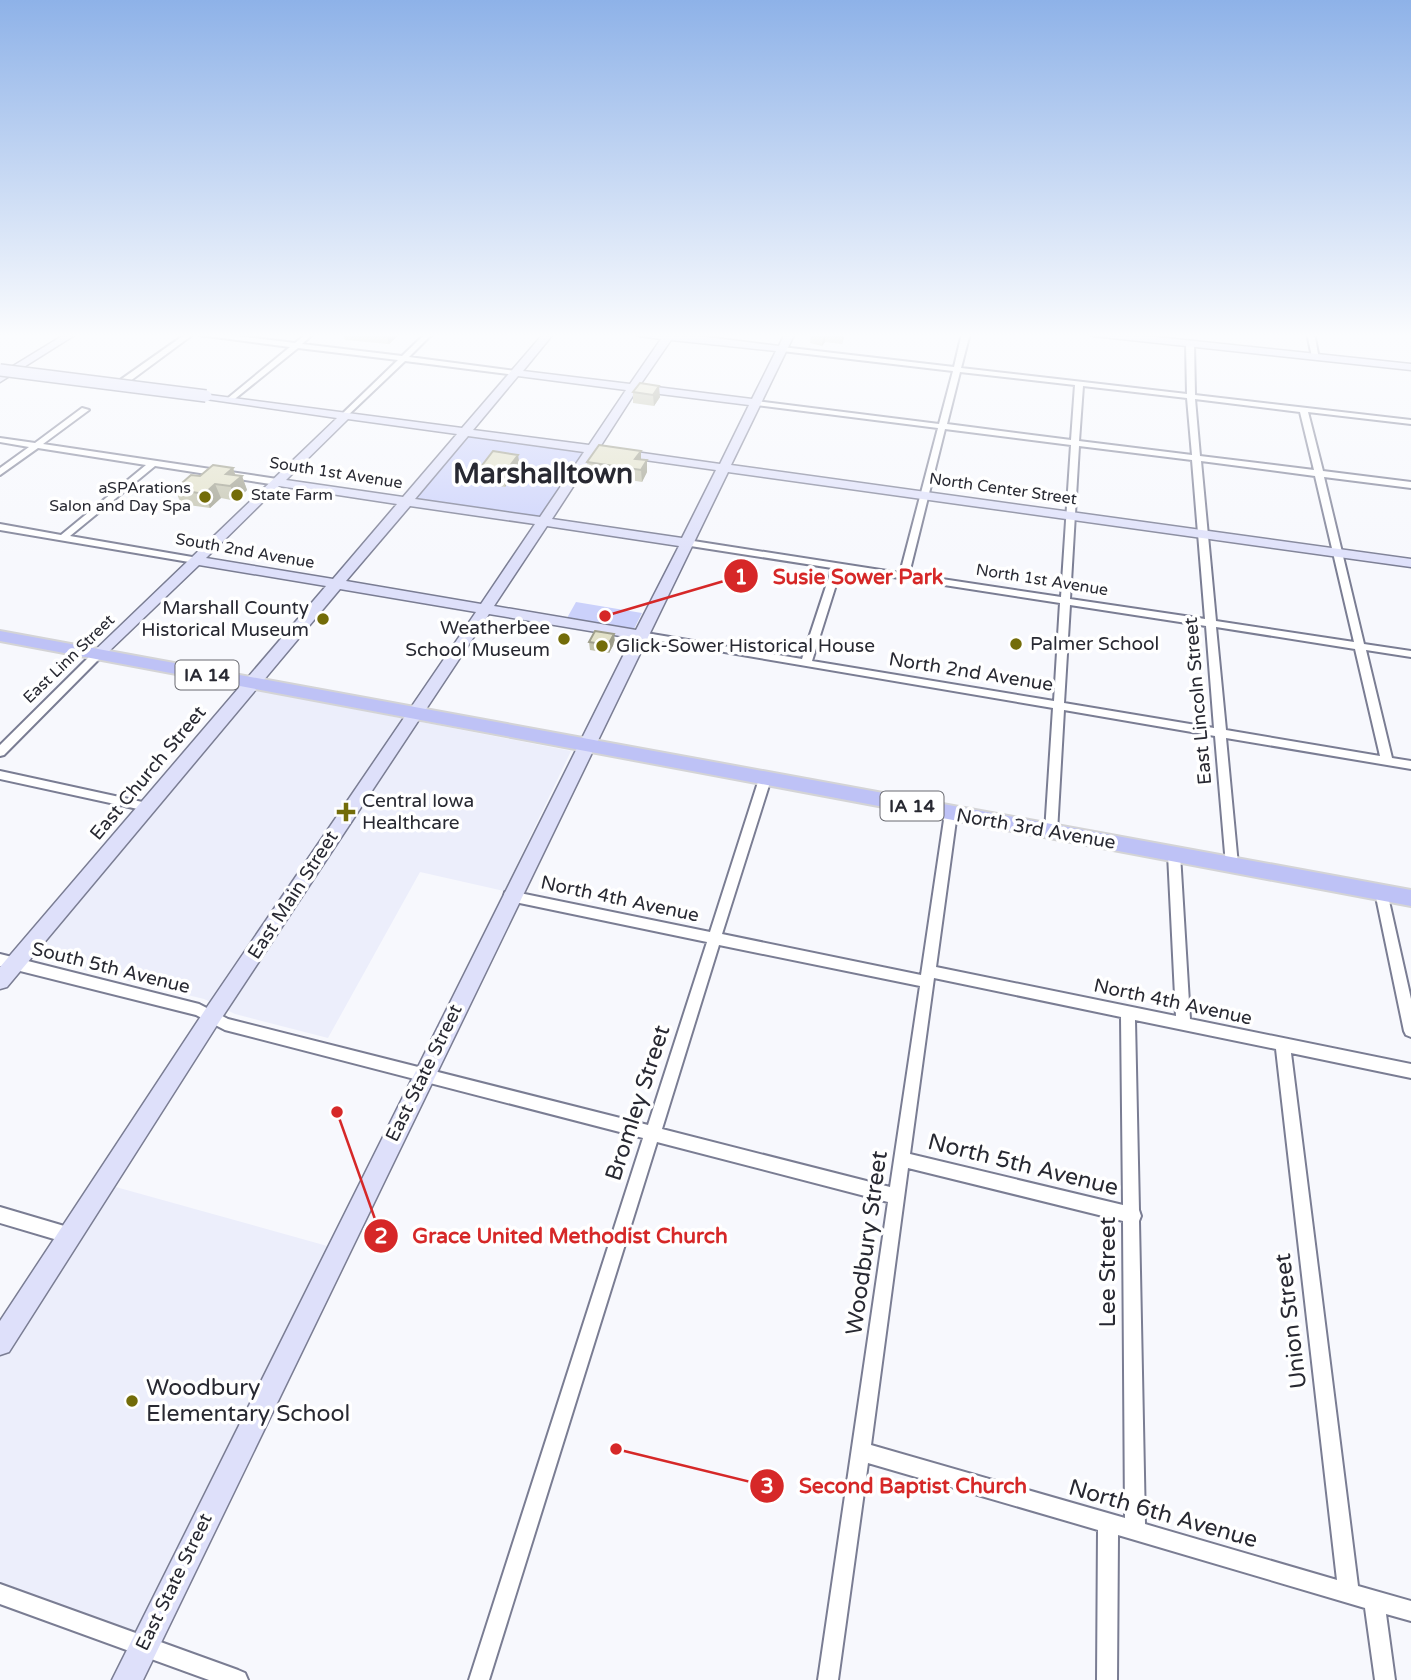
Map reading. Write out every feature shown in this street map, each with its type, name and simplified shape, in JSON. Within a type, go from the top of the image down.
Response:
[{"type":"main road","name":"IA 14","points":[[0,636],[413,714]]},
{"type":"main road","name":"North 3rd Avenue","points":[[413,714],[1411,898]]},
{"type":"street","points":[[0,472],[83,411]]},
{"type":"street","name":"North Center Street","points":[[312,411],[1411,563]]},
{"type":"street","points":[[345,416],[350,411]]},
{"type":"street","name":"East Church Street","points":[[0,981],[7,962],[147,807],[482,411]]},
{"type":"street","name":"East Main Street","points":[[0,1343],[212,1016],[616,411]]},
{"type":"street","name":"East State Street","points":[[127,1680],[510,896],[752,411]]},
{"type":"street","points":[[824,411],[1411,485]]},
{"type":"street","points":[[904,576],[945,411]]},
{"type":"street","points":[[1051,832],[1077,411]]},
{"type":"street","name":"East Lincoln Street","points":[[1192,411],[1232,865]]},
{"type":"street","points":[[1304,411],[1387,761]]},
{"type":"street","points":[[1316,411],[1411,422]]},
{"type":"street","name":"East Linn Street","points":[[0,752],[345,416]]},
{"type":"street","name":"South 1st Avenue","points":[[0,440],[543,522]]},
{"type":"street","points":[[62,538],[152,463]]},
{"type":"street","name":"North 1st Avenue","points":[[543,522],[1411,654]]},
{"type":"street","name":"South 2nd Avenue","points":[[0,527],[484,609]]},
{"type":"street","points":[[806,664],[837,566]]},
{"type":"street","name":"North 2nd Avenue","points":[[484,609],[1411,765]]},
{"type":"street","points":[[0,775],[147,807]]},
{"type":"street","name":"Bromley Street","points":[[479,1680],[765,779]]},
{"type":"street","name":"Woodbury Street","points":[[828,1680],[951,813]]},
{"type":"street","points":[[1174,854],[1183,1024]]},
{"type":"street","points":[[1381,892],[1411,1031]]},
{"type":"street","name":"North 4th Avenue","points":[[510,896],[715,938],[1128,1012],[1411,1071]]},
{"type":"street","name":"South 5th Avenue","points":[[7,962],[199,1010],[212,1016]]},
{"type":"street","name":"Lee Street","points":[[1128,1012],[1133,1216],[1135,1532]]},
{"type":"street","points":[[212,1016],[225,1024],[896,1196]]},
{"type":"street","name":"Union Street","points":[[1283,1044],[1349,1593]]},
{"type":"street","name":"North 5th Avenue","points":[[902,1159],[1133,1216]]},
{"type":"street","points":[[0,1215],[71,1236]]},
{"type":"street","name":"North 6th Avenue","points":[[860,1451],[1411,1611]]},
{"type":"street","points":[[1107,1680],[1108,1524]]},
{"type":"street","points":[[0,1594],[238,1680]]},
{"type":"street","points":[[1374,1600],[1385,1680]]},
{"type":"shaded area","points":[[463,432],[591,449],[543,522],[405,501]]},
{"type":"shaded area","points":[[576,602],[642,613],[634,629],[567,618]]},
{"type":"shaded area","name":"Central Iowa Healthcare","points":[[251,689],[571,751],[504,891],[420,872],[328,1038],[235,1014],[204,999],[31,957]]},
{"type":"shaded area","name":"Woodbury Elementary School","points":[[105,1184],[338,1249],[142,1647],[0,1594],[0,1343]]},
{"type":"building","points":[[599,445],[641,451],[635,459],[647,460],[641,470],[587,462]]},
{"type":"building","points":[[493,451],[518,455],[503,475],[477,472]]},
{"type":"building","points":[[213,465],[233,468],[226,474],[242,476],[230,486],[215,484],[204,494],[175,489],[191,475],[200,476]]},
{"type":"building","points":[[595,631],[614,634],[608,645],[589,642]]},
{"type":"place","name":"State Farm","points":[[237,495]]},
{"type":"place","name":"aSPArations Salon and Day Spa","points":[[205,497]]},
{"type":"place","name":"Susie Sower Park","points":[[605,616]]},
{"type":"place","name":"Marshall County Historical Museum","points":[[323,619]]},
{"type":"place","name":"Weatherbee School Museum","points":[[564,639]]},
{"type":"place","name":"Palmer School","points":[[1016,644]]},
{"type":"place","name":"Glick-Sower Historical House","points":[[602,646]]},
{"type":"place","name":"Central Iowa Healthcare","points":[[346,812]]},
{"type":"place","name":"Grace United Methodist Church","points":[[337,1112]]},
{"type":"place","name":"Woodbury Elementary School","points":[[132,1401]]},
{"type":"place","name":"Second Baptist Church","points":[[616,1449]]},
{"type":"district","name":"Marshalltown","points":[[543,474]]}]
